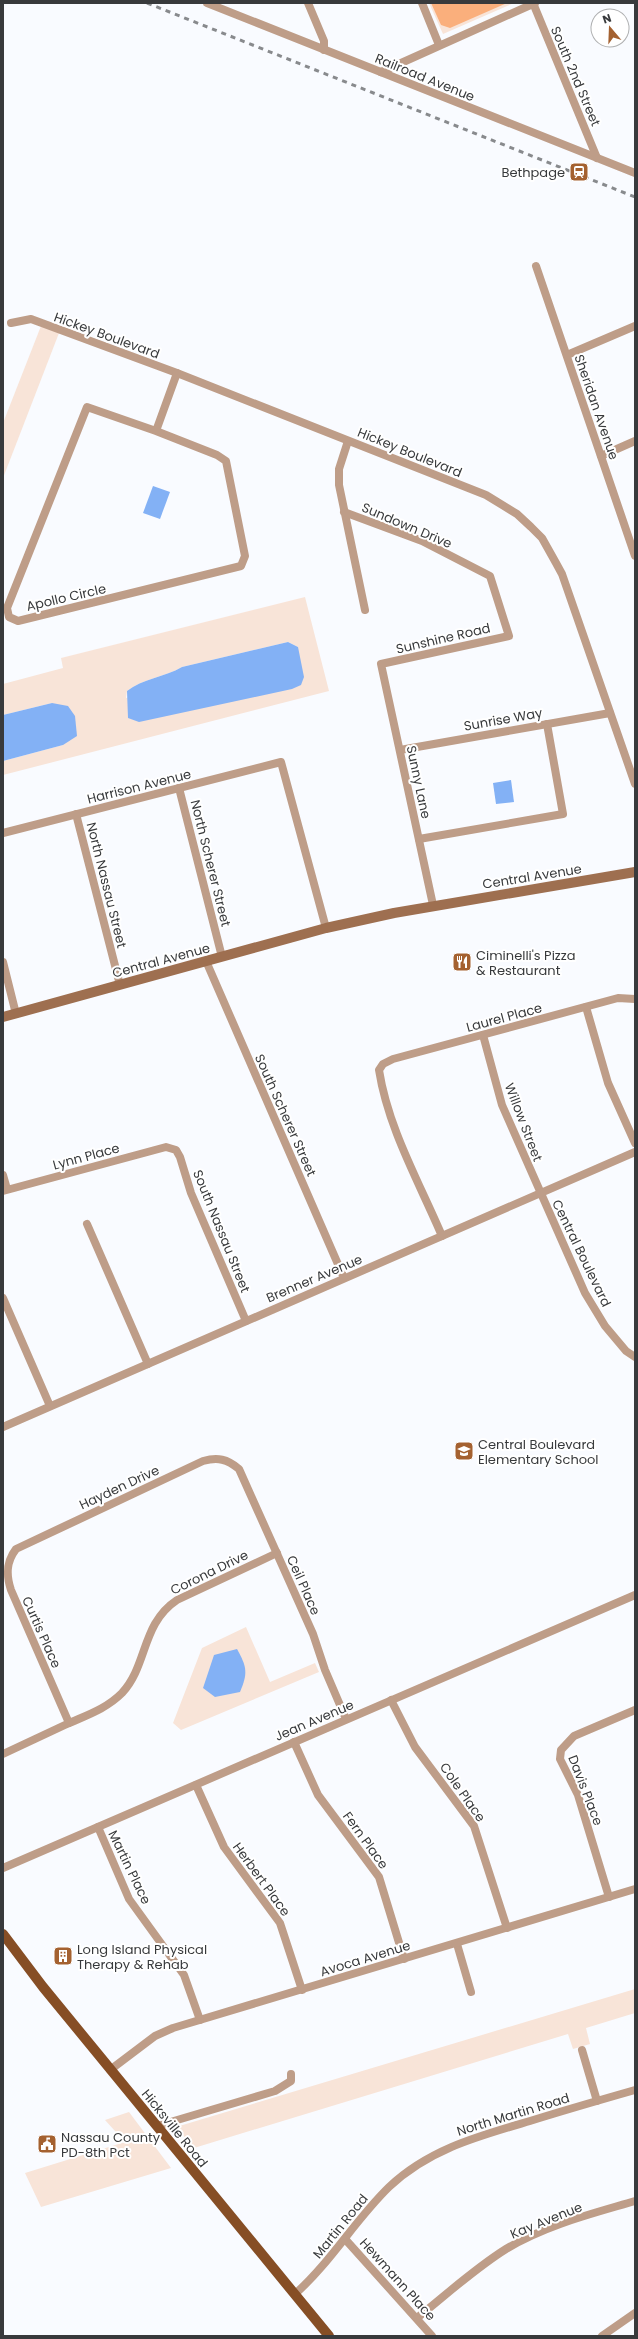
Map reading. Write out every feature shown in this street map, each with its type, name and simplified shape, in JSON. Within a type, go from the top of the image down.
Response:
[{"type":"main road","name":"Central Avenue","points":[[3,1018],[326,928],[433,905],[635,872]]},
{"type":"main road","name":"Hicksville Road","points":[[3,1934],[110,2070],[295,2294],[327,2335]]},
{"type":"street","name":"Railroad Avenue","points":[[207,3],[635,173]]},
{"type":"street","points":[[308,3],[324,40],[324,50]]},
{"type":"street","points":[[422,3],[440,45]]},
{"type":"street","points":[[381,72],[534,3]]},
{"type":"street","name":"South 2nd Street","points":[[534,3],[597,158]]},
{"type":"street","name":"Sheridan Avenue","points":[[536,266],[635,556]]},
{"type":"street","name":"Hickey Boulevard","points":[[11,323],[32,319],[177,373],[486,495],[517,514],[542,538],[562,574],[635,784]]},
{"type":"street","points":[[567,355],[635,326]]},
{"type":"street","points":[[156,431],[177,373]]},
{"type":"street","name":"Apollo Circle","points":[[87,407],[156,431],[217,455],[226,461],[245,556],[241,566],[18,621],[9,617],[7,608],[87,407]]},
{"type":"street","points":[[348,441],[339,469],[339,485],[365,610]]},
{"type":"street","points":[[601,456],[635,441]]},
{"type":"street","name":"Sundown Drive","points":[[344,512],[422,541],[490,576],[509,636]]},
{"type":"street","name":"Sunshine Road","points":[[381,664],[509,636]]},
{"type":"street","name":"Sunny Lane","points":[[381,664],[433,905]]},
{"type":"street","name":"Sunrise Way","points":[[400,750],[610,713]]},
{"type":"street","points":[[419,840],[563,814],[547,724]]},
{"type":"street","name":"Harrison Avenue","points":[[3,833],[281,762],[326,928]]},
{"type":"street","name":"North Scherer Street","points":[[179,788],[222,957]]},
{"type":"street","name":"North Nassau Street","points":[[76,814],[120,985]]},
{"type":"street","name":"South Scherer Street","points":[[206,961],[344,1278]]},
{"type":"street","points":[[3,962],[16,1014]]},
{"type":"street","name":"Laurel Place","points":[[442,1236],[382,1093],[378,1070],[381,1066],[393,1058],[618,998],[635,1000]]},
{"type":"street","points":[[586,1007],[608,1083],[635,1143]]},
{"type":"street","name":"Willow Street","points":[[482,1035],[502,1105],[540,1193]]},
{"type":"street","name":"Lynn Place","points":[[5,1190],[166,1147],[176,1150]]},
{"type":"street","name":"South Nassau Street","points":[[176,1150],[180,1157],[191,1193],[246,1321]]},
{"type":"street","name":"Brenner Avenue","points":[[3,1427],[635,1152]]},
{"type":"street","points":[[3,1175],[5,1190]]},
{"type":"street","name":"Central Boulevard","points":[[540,1193],[585,1293],[605,1326],[626,1351],[635,1357]]},
{"type":"street","points":[[87,1224],[148,1364]]},
{"type":"street","points":[[3,1298],[5,1309],[50,1406]]},
{"type":"street","name":"Hayden Drive","points":[[16,1549],[203,1461],[214,1458],[233,1464]]},
{"type":"street","name":"Ceil Place","points":[[233,1464],[239,1469],[313,1634],[325,1670],[346,1719]]},
{"type":"street","name":"Curtis Place","points":[[16,1549],[9,1558],[7,1579],[69,1723]]},
{"type":"street","name":"Corona Drive","points":[[3,1754],[103,1708],[123,1692],[133,1674],[155,1620],[166,1607],[177,1600],[277,1553]]},
{"type":"street","name":"Jean Avenue","points":[[3,1868],[635,1595]]},
{"type":"street","name":"Cole Place","points":[[391,1700],[415,1747],[474,1826],[507,1928]]},
{"type":"street","name":"Davis Place","points":[[609,1897],[578,1795],[561,1766],[560,1754],[567,1742],[574,1736],[635,1710]]},
{"type":"street","name":"Fern Place","points":[[294,1742],[318,1795],[378,1877],[404,1959]]},
{"type":"street","name":"Herbert Place","points":[[196,1785],[224,1847],[280,1923],[302,1990]]},
{"type":"street","name":"Martin Place","points":[[98,1827],[129,1898],[184,1975],[200,2020]]},
{"type":"street","name":"Avoca Avenue","points":[[110,2070],[155,2036],[172,2028],[457,1944],[635,1889]]},
{"type":"street","points":[[457,1944],[471,1992]]},
{"type":"street","points":[[582,2050],[597,2101]]},
{"type":"street","points":[[156,2126],[275,2091],[291,2081],[291,2074]]},
{"type":"street","name":"North Martin Road","points":[[404,2174],[447,2148],[635,2090]]},
{"type":"street","name":"Martin Road","points":[[295,2294],[327,2262],[380,2197],[404,2174]]},
{"type":"street","name":"Kay Avenue","points":[[417,2318],[480,2266],[507,2249],[536,2234],[574,2219],[635,2201]]},
{"type":"street","name":"Hewmann Place","points":[[345,2239],[432,2336]]},
{"type":"street","points":[[602,2336],[635,2313]]},
{"type":"shaded area","points":[[429,3],[514,3],[443,34]]},
{"type":"shaded area","points":[[431,3],[507,3],[450,28],[441,25]]},
{"type":"shaded area","points":[[41,326],[59,333],[3,478],[3,423]]},
{"type":"shaded area","points":[[305,597],[329,691],[3,775],[3,761],[63,745],[52,703],[3,715],[3,684],[63,668],[61,658]],"holes":[[[288,642],[298,647],[126,698],[127,691],[133,687],[182,667]]]},
{"type":"shaded area","points":[[246,1627],[270,1682],[315,1663],[319,1672],[181,1730],[173,1723],[202,1648]]},
{"type":"shaded area","points":[[635,1989],[635,2013],[586,2028],[590,2044],[573,2049],[568,2034],[194,2148],[176,2127]]},
{"type":"shaded area","points":[[129,2112],[171,2168],[41,2207],[25,2173],[125,2142],[105,2120]]},
{"type":"water","points":[[153,486],[170,492],[160,519],[143,513]]},
{"type":"water","points":[[288,642],[298,647],[304,677],[301,685],[292,689],[139,722],[128,718],[127,691],[133,687],[182,667]]},
{"type":"water","points":[[52,703],[68,706],[75,716],[77,736],[63,745],[3,761],[3,715]]},
{"type":"water","points":[[511,780],[514,802],[496,804],[493,783]]},
{"type":"water","points":[[237,1649],[243,1661],[245,1670],[244,1680],[240,1692],[215,1697],[203,1688],[214,1655]]},
{"type":"railway","points":[[147,3],[635,197]]},
{"type":"place","name":"Bethpage","points":[[579,172]]},
{"type":"place","name":"Ciminelli's Pizza & Restaurant","points":[[462,962]]},
{"type":"place","name":"Central Boulevard Elementary School","points":[[464,1451]]},
{"type":"place","name":"Long Island Physical Therapy & Rehab","points":[[63,1956]]},
{"type":"place","name":"Nassau County PD-8th Pct","points":[[47,2144]]}]
